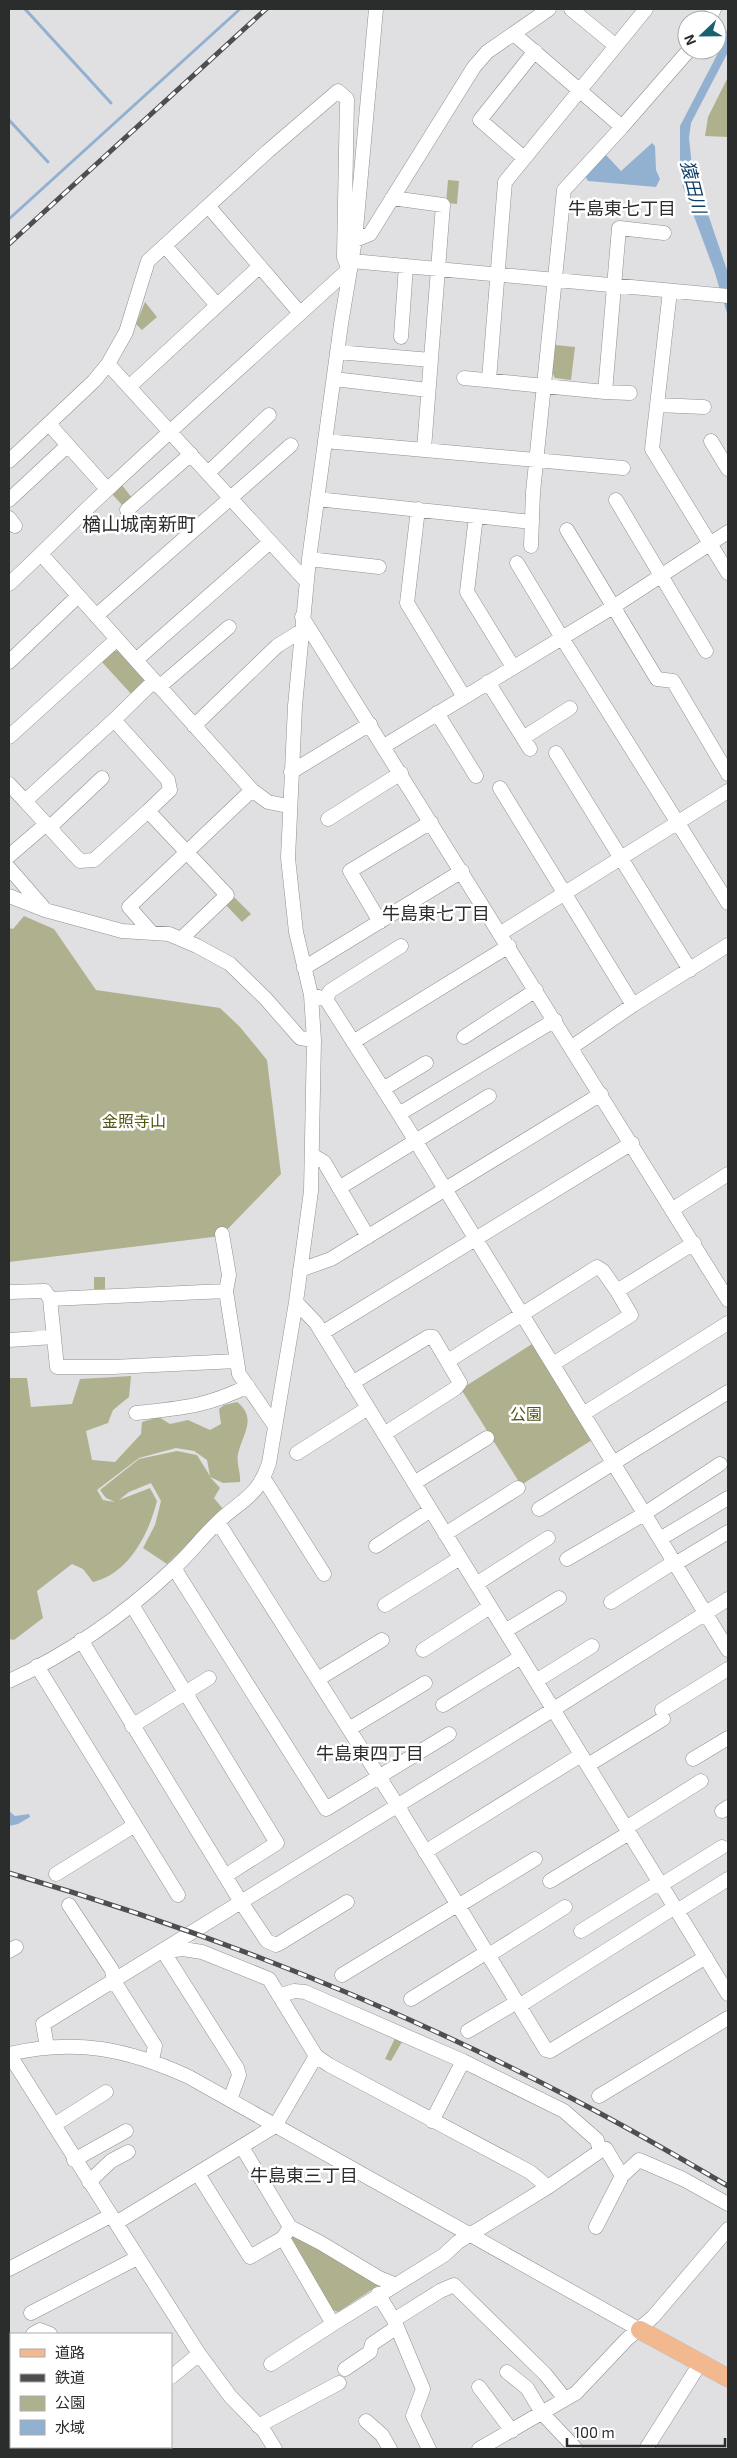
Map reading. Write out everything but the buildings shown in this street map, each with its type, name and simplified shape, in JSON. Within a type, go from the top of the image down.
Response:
[{"type":"main road","points":[[640,2330],[728,2378]]},
{"type":"street","points":[[9,1681],[81,1640],[132,1605],[174,1568],[218,1522],[247,1498],[264,1479],[296,1302],[311,1191],[314,1040],[311,995],[296,932],[288,858],[288,806],[302,616],[337,352],[355,240],[376,9]]},
{"type":"street","points":[[355,240],[370,234],[474,67],[487,52],[549,9]]},
{"type":"street","points":[[571,9],[616,46]]},
{"type":"street","points":[[489,380],[505,182],[646,9]]},
{"type":"street","points":[[514,34],[622,128]]},
{"type":"street","points":[[524,158],[480,120],[534,52]]},
{"type":"street","points":[[531,546],[537,460],[564,190],[622,128],[680,60]]},
{"type":"street","points":[[9,461],[94,381],[108,364],[126,332],[148,261],[268,151],[338,91],[347,99],[344,257],[350,265]]},
{"type":"street","points":[[392,198],[442,205],[439,269],[424,449]]},
{"type":"street","points":[[208,207],[299,312]]},
{"type":"street","points":[[605,392],[620,228],[664,233]]},
{"type":"street","points":[[165,246],[216,305]]},
{"type":"street","points":[[9,584],[108,489],[350,265],[406,266],[498,273],[555,281],[728,296]]},
{"type":"street","points":[[129,387],[260,266]]},
{"type":"street","points":[[401,337],[406,266]]},
{"type":"street","points":[[670,291],[652,449],[728,573]]},
{"type":"street","points":[[337,352],[431,360]]},
{"type":"street","points":[[108,364],[306,581]]},
{"type":"street","points":[[464,378],[544,387],[630,393]]},
{"type":"street","points":[[334,379],[428,390]]},
{"type":"street","points":[[657,405],[704,407]]},
{"type":"street","points":[[208,473],[269,415]]},
{"type":"street","points":[[49,424],[108,489]]},
{"type":"street","points":[[325,441],[623,468]]},
{"type":"street","points":[[711,441],[728,469]]},
{"type":"street","points":[[9,500],[68,445]]},
{"type":"street","points":[[96,616],[291,445]]},
{"type":"street","points":[[127,510],[191,454]]},
{"type":"street","points":[[317,499],[532,522]]},
{"type":"street","points":[[616,500],[706,651]]},
{"type":"street","points":[[418,509],[407,603],[464,697]]},
{"type":"street","points":[[476,516],[467,592],[513,667]]},
{"type":"street","points":[[567,530],[657,679],[673,681],[728,774]]},
{"type":"street","points":[[384,746],[613,607],[728,532]]},
{"type":"street","points":[[136,660],[270,542]]},
{"type":"street","points":[[40,554],[252,790],[268,802],[288,806]]},
{"type":"street","points":[[309,558],[379,567]]},
{"type":"street","points":[[517,563],[728,903]]},
{"type":"street","points":[[9,662],[78,596]]},
{"type":"street","points":[[302,616],[632,1143],[728,1300]]},
{"type":"street","points":[[25,801],[156,684],[229,627]]},
{"type":"street","points":[[194,726],[277,646],[301,631]]},
{"type":"street","points":[[9,737],[117,639]]},
{"type":"street","points":[[488,682],[526,744],[570,708]]},
{"type":"street","points":[[437,713],[476,776]]},
{"type":"street","points":[[9,784],[80,861],[94,860],[170,790],[168,780],[114,720]]},
{"type":"street","points":[[291,772],[370,724]]},
{"type":"street","points":[[556,753],[690,970]]},
{"type":"street","points":[[328,819],[401,773]]},
{"type":"street","points":[[9,856],[102,778]]},
{"type":"street","points":[[500,788],[633,1005]]},
{"type":"street","points":[[151,932],[129,907],[252,790]]},
{"type":"street","points":[[500,933],[728,792]]},
{"type":"street","points":[[148,811],[227,896],[181,938]]},
{"type":"street","points":[[380,922],[350,871],[432,822]]},
{"type":"street","points":[[9,868],[45,910]]},
{"type":"street","points":[[304,968],[462,872]]},
{"type":"street","points":[[9,896],[45,910],[122,930],[169,934],[181,938],[230,964],[266,999],[300,1038],[314,1040]]},
{"type":"street","points":[[572,1047],[633,1005],[728,945]]},
{"type":"street","points":[[326,999],[330,991],[401,946]]},
{"type":"street","points":[[353,1042],[509,946]]},
{"type":"street","points":[[464,1037],[536,990]]},
{"type":"street","points":[[311,995],[326,999],[416,1141],[728,1650]]},
{"type":"street","points":[[399,1114],[555,1020]]},
{"type":"street","points":[[383,1089],[426,1063]]},
{"type":"street","points":[[300,1270],[332,1260],[601,1094]]},
{"type":"street","points":[[339,1188],[488,1096]]},
{"type":"street","points":[[322,1334],[632,1143]]},
{"type":"street","points":[[312,1154],[324,1162],[368,1237]]},
{"type":"street","points":[[673,1209],[728,1174]]},
{"type":"street","points":[[222,1234],[229,1275],[226,1291],[239,1374],[275,1426]]},
{"type":"street","points":[[617,1291],[694,1243]]},
{"type":"street","points":[[448,1361],[597,1267],[603,1271],[631,1315],[553,1364]]},
{"type":"street","points":[[9,1292],[45,1291],[50,1299],[57,1367],[113,1367],[238,1361]]},
{"type":"street","points":[[50,1299],[226,1291]]},
{"type":"street","points":[[296,1302],[322,1334],[706,1957],[723,1974],[728,1994]]},
{"type":"street","points":[[583,1414],[728,1323]]},
{"type":"street","points":[[9,1340],[54,1337]]},
{"type":"street","points":[[352,1383],[428,1337],[433,1337],[460,1383],[456,1388],[384,1434]]},
{"type":"street","points":[[136,1413],[194,1407],[222,1399],[248,1386]]},
{"type":"street","points":[[539,1509],[728,1392]]},
{"type":"street","points":[[297,1454],[368,1408]]},
{"type":"street","points":[[414,1484],[487,1438]]},
{"type":"street","points":[[567,1559],[644,1514],[720,1464]]},
{"type":"street","points":[[264,1479],[324,1574]]},
{"type":"street","points":[[445,1534],[518,1488]]},
{"type":"street","points":[[660,1540],[728,1498]]},
{"type":"street","points":[[376,1546],[431,1510]]},
{"type":"street","points":[[218,1522],[397,1806],[546,2050],[550,2051],[706,1957]]},
{"type":"street","points":[[611,1602],[728,1532]]},
{"type":"street","points":[[476,1584],[548,1538]]},
{"type":"street","points":[[385,1605],[460,1558]]},
{"type":"street","points":[[174,1568],[326,1809],[449,1734]]},
{"type":"street","points":[[505,1631],[559,1598]]},
{"type":"street","points":[[47,2047],[43,2024],[163,1952],[204,1923],[397,1806],[728,1599]]},
{"type":"street","points":[[132,1605],[277,1843],[225,1876]]},
{"type":"street","points":[[423,1650],[490,1606]]},
{"type":"street","points":[[81,1640],[132,1726],[267,1941],[276,1944],[347,1902]]},
{"type":"street","points":[[318,1679],[382,1640]]},
{"type":"street","points":[[536,1681],[592,1646]]},
{"type":"street","points":[[443,1705],[521,1656]]},
{"type":"street","points":[[37,1666],[178,1894]]},
{"type":"street","points":[[424,1852],[662,1714],[728,1669]]},
{"type":"street","points":[[132,1726],[209,1678]]},
{"type":"street","points":[[349,1729],[425,1683]]},
{"type":"street","points":[[693,1759],[728,1738]]},
{"type":"street","points":[[550,1881],[701,1781]]},
{"type":"street","points":[[56,1874],[135,1825]]},
{"type":"street","points":[[581,1931],[722,1846]]},
{"type":"street","points":[[342,1974],[535,1859]]},
{"type":"street","points":[[468,2031],[518,2004],[728,1879]]},
{"type":"street","points":[[69,1906],[112,1970],[114,1981],[155,2046],[152,2060]]},
{"type":"street","points":[[411,1999],[565,1907]]},
{"type":"street","points":[[163,1952],[183,1949],[202,1952],[269,1980],[316,2056],[530,2172],[548,2187]]},
{"type":"street","points":[[163,1952],[237,2068],[239,2075],[230,2100]]},
{"type":"street","points":[[279,1996],[294,1991],[305,1992],[463,2061],[564,2111],[597,2140],[600,2151]]},
{"type":"street","points":[[599,2096],[728,2018]]},
{"type":"street","points":[[275,2449],[258,2426],[230,2396],[199,2354],[74,2160],[9,2054],[47,2047],[66,2046],[102,2048],[152,2060],[189,2077],[640,2330]]},
{"type":"street","points":[[9,2269],[113,2220],[198,2174],[275,2126],[316,2056]]},
{"type":"street","points":[[432,2120],[463,2061]]},
{"type":"street","points":[[54,2125],[106,2092]]},
{"type":"street","points":[[74,2160],[126,2131]]},
{"type":"street","points":[[242,2146],[333,2324]]},
{"type":"street","points":[[271,2364],[378,2294],[444,2255],[458,2242],[548,2187],[600,2151],[606,2149],[622,2176]]},
{"type":"street","points":[[89,2182],[111,2161],[128,2152]]},
{"type":"street","points":[[596,2227],[622,2176],[632,2165],[640,2160],[684,2179],[728,2204]]},
{"type":"street","points":[[198,2174],[250,2257],[287,2232]]},
{"type":"street","points":[[479,2449],[576,2393],[628,2339],[640,2330],[728,2228]]},
{"type":"street","points":[[287,2232],[321,2242],[379,2278],[394,2284]]},
{"type":"street","points":[[31,2313],[137,2258]]},
{"type":"street","points":[[345,2369],[370,2352],[372,2344],[395,2323],[440,2291],[454,2285],[545,2374],[565,2399]]},
{"type":"street","points":[[378,2294],[395,2323],[423,2389],[413,2416],[429,2449]]},
{"type":"street","points":[[35,2333],[40,2330],[48,2333]]},
{"type":"street","points":[[172,2375],[199,2354]]},
{"type":"street","points":[[646,2449],[701,2362]]},
{"type":"street","points":[[507,2372],[526,2388],[542,2412],[576,2449]]},
{"type":"street","points":[[258,2426],[339,2383]]},
{"type":"street","points":[[479,2387],[512,2431]]},
{"type":"street","points":[[366,2421],[382,2435],[390,2449]]},
{"type":"green space","points":[[728,77],[728,137],[705,136],[708,117]]},
{"type":"green space","points":[[448,180],[459,181],[457,204],[446,203]]},
{"type":"green space","points":[[145,302],[157,317],[142,330],[136,324]]},
{"type":"green space","points":[[555,345],[575,347],[571,380],[555,378],[552,372]]},
{"type":"green space","points":[[121,484],[133,499],[124,507],[111,493]]},
{"type":"green space","points":[[121,650],[144,677],[144,686],[133,696],[101,661],[113,651]]},
{"type":"green space","points":[[233,896],[251,914],[242,922],[225,904]]},
{"type":"green space","name":"金照寺山","points":[[24,916],[54,929],[96,990],[220,1008],[240,1027],[267,1060],[281,1174],[221,1236],[9,1262],[9,928],[13,929]]},
{"type":"green space","points":[[94,1277],[105,1277],[105,1289],[94,1289]]},
{"type":"green space","name":"公園","points":[[532,1344],[592,1440],[521,1485],[461,1389]]},
{"type":"green space","points":[[131,1376],[129,1397],[113,1410],[108,1423],[86,1431],[92,1460],[115,1462],[141,1434],[142,1422],[159,1417],[170,1424],[188,1420],[210,1430],[221,1424],[219,1409],[224,1405],[237,1402],[247,1414],[248,1420],[238,1454],[240,1482],[223,1483],[210,1477],[220,1488],[214,1498],[223,1509],[167,1564],[143,1548],[155,1525],[161,1501],[151,1483],[129,1492],[119,1500],[150,1488],[157,1501],[149,1526],[136,1550],[117,1570],[106,1578],[93,1582],[83,1569],[72,1564],[37,1591],[43,1618],[14,1640],[9,1639],[9,1378],[27,1378],[31,1407],[72,1404],[80,1379]],"holes":[[[176,1448],[194,1451],[207,1460],[210,1476],[197,1455],[177,1451],[139,1459],[100,1490],[106,1498],[115,1502],[103,1500],[97,1490],[139,1458]]]},
{"type":"green space","points":[[396,2036],[403,2040],[391,2061],[385,2059]]},
{"type":"green space","points":[[291,2234],[382,2283],[338,2312],[333,2310],[290,2240]]},
{"type":"green space","points":[[9,2438],[10,2448],[40,2449],[9,2449]]},
{"type":"water","points":[[728,27],[727,54],[727,30]]},
{"type":"water","name":"猿田川","points":[[714,60],[724,60],[691,123],[689,138],[692,167],[728,273],[728,325],[727,313],[714,270],[682,184],[680,126]]},
{"type":"water","points":[[652,143],[655,146],[656,170],[660,179],[656,187],[588,181],[585,176],[606,155],[621,171]]},
{"type":"water","points":[[9,1811],[15,1816],[29,1814],[30,1817],[18,1824],[9,1826]]},
{"type":"water","points":[[9,2357],[10,2407],[9,2406]]},
{"type":"waterway","points":[[25,9],[111,103]]},
{"type":"waterway","points":[[9,219],[240,9]]},
{"type":"waterway","points":[[9,120],[48,162]]},
{"type":"railway","points":[[9,244],[266,9]]},
{"type":"railway","points":[[9,1873],[154,1919],[297,1972],[367,2001],[437,2032],[573,2099],[651,2141],[728,2186]]},
{"type":"district","name":"牛島東七丁目","points":[[622,209]]},
{"type":"district","name":"楢山城南新町","points":[[139,524]]},
{"type":"district","name":"牛島東七丁目","points":[[436,914]]},
{"type":"district","name":"牛島東四丁目","points":[[370,1754]]},
{"type":"district","name":"牛島東三丁目","points":[[304,2176]]}]
